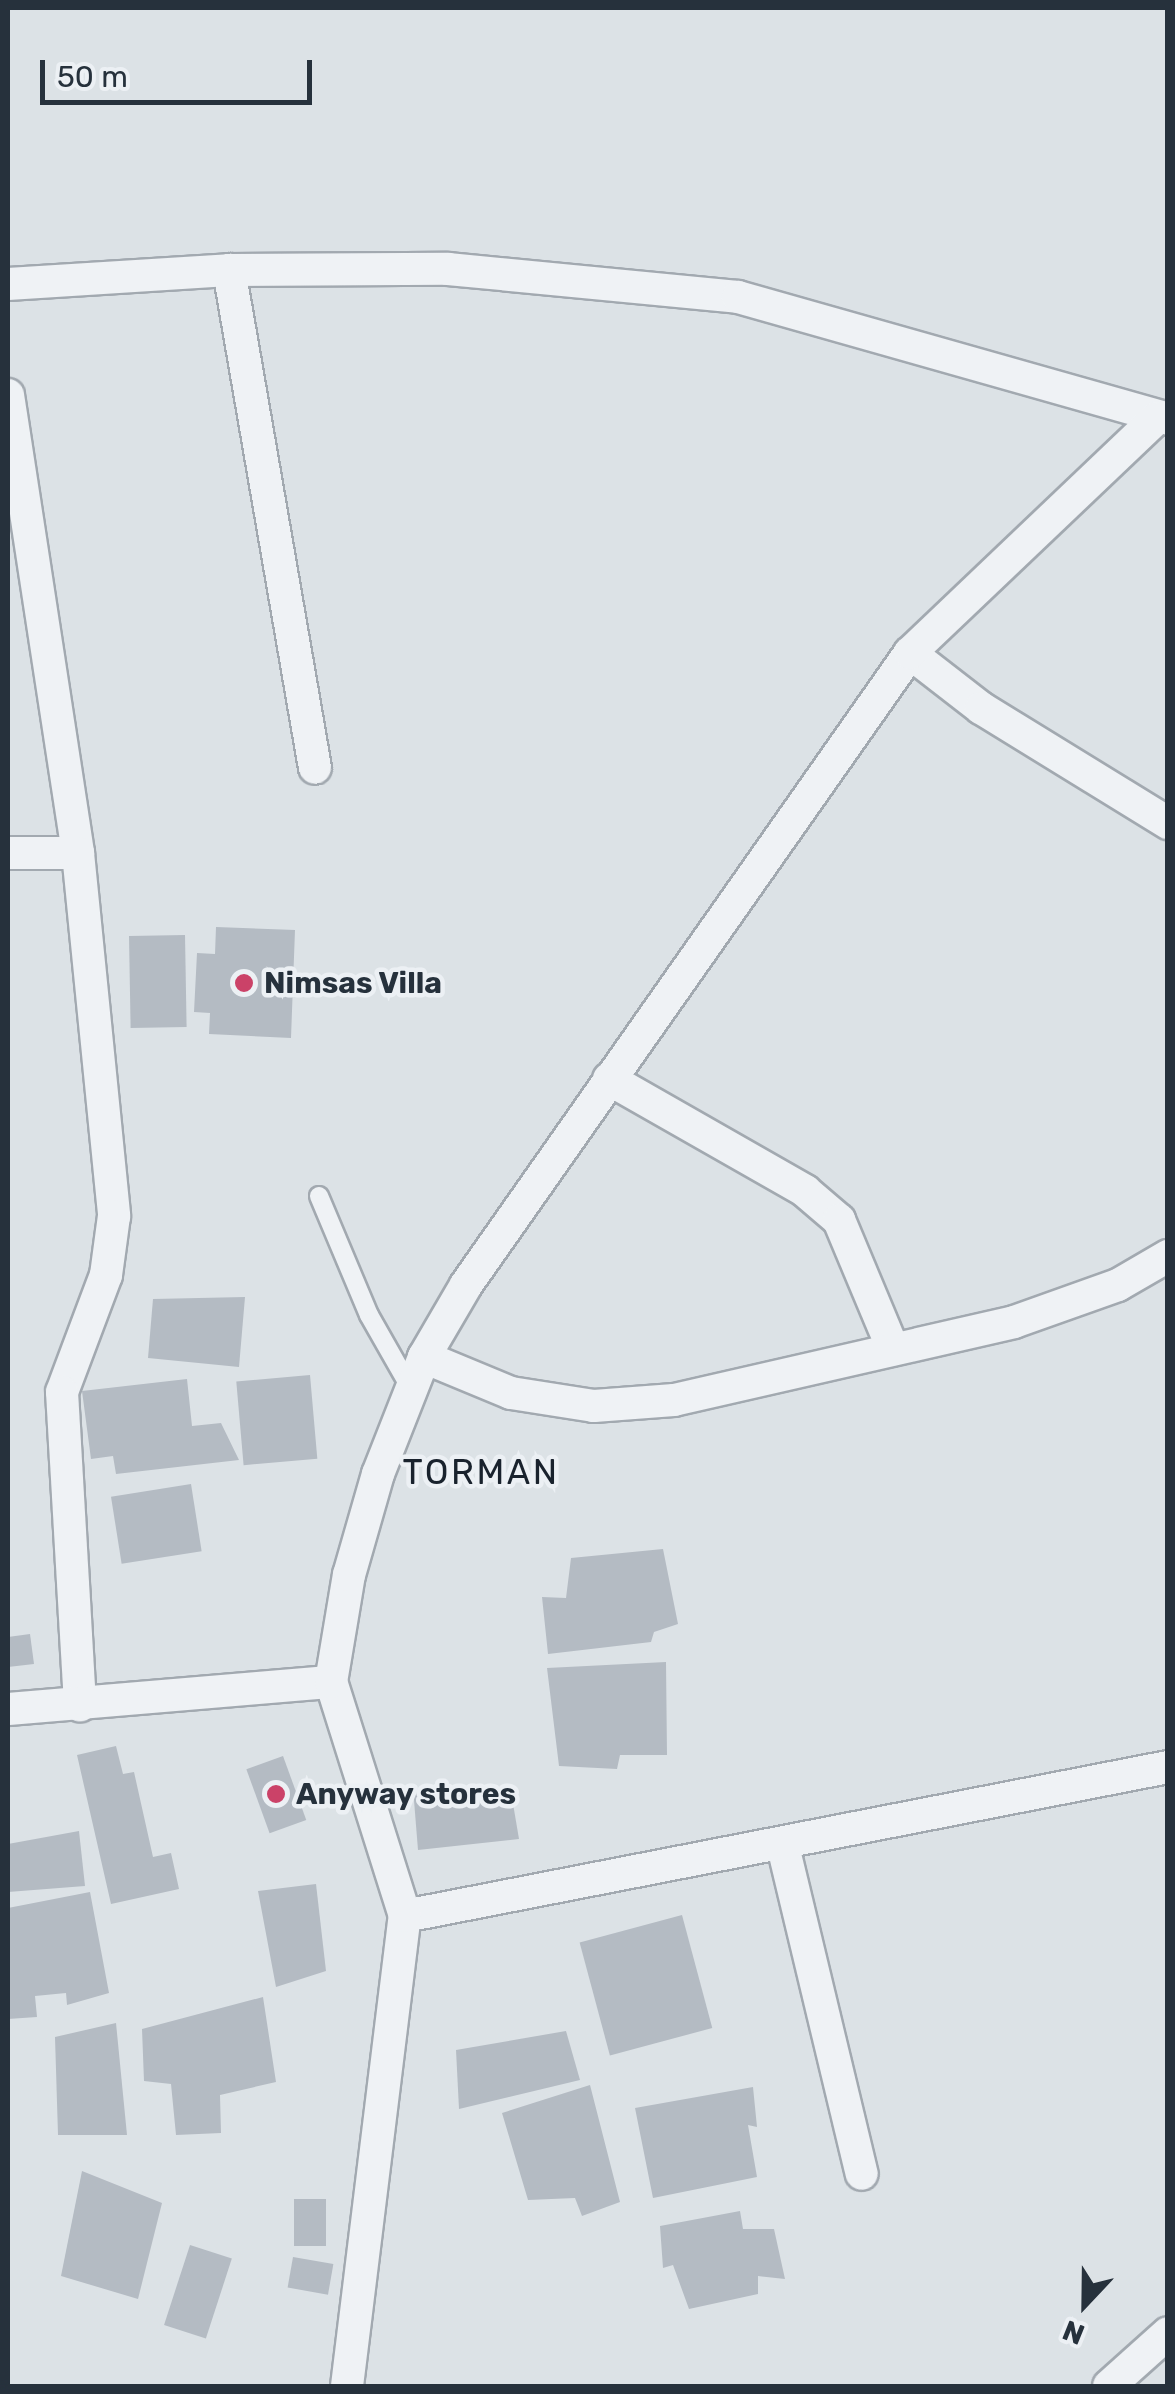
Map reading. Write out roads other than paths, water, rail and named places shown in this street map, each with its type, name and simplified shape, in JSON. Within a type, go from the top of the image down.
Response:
[{"type":"street","points":[[8,284],[229,270],[448,268],[738,298],[1162,418]]},
{"type":"street","points":[[229,270],[315,768]]},
{"type":"street","points":[[8,395],[78,852],[114,1216],[106,1275],[62,1392],[80,1704]]},
{"type":"street","points":[[347,2386],[405,1916],[331,1682],[349,1575],[424,1357],[610,1079],[910,653],[1162,418]]},
{"type":"street","points":[[910,653],[981,708],[1168,823]]},
{"type":"street","points":[[8,853],[78,852]]},
{"type":"street","points":[[610,1079],[805,1191],[839,1220],[893,1349]]},
{"type":"street","points":[[424,1357],[511,1392],[594,1406],[674,1400],[1014,1322],[1118,1285],[1168,1256]]},
{"type":"street","points":[[8,1709],[331,1682]]},
{"type":"street","points":[[405,1916],[1164,1775]]},
{"type":"street","points":[[783,1846],[862,2174]]},
{"type":"street","points":[[1109,2386],[1168,2333]]},
{"type":"lane","points":[[319,1196],[368,1315],[411,1390]]},
{"type":"place","name":"Nimsas Villa","points":[[244,983]]},
{"type":"place","name":"Anyway stores","points":[[276,1794]]},
{"type":"district","name":"TORMAN","points":[[481,1472]]}]
